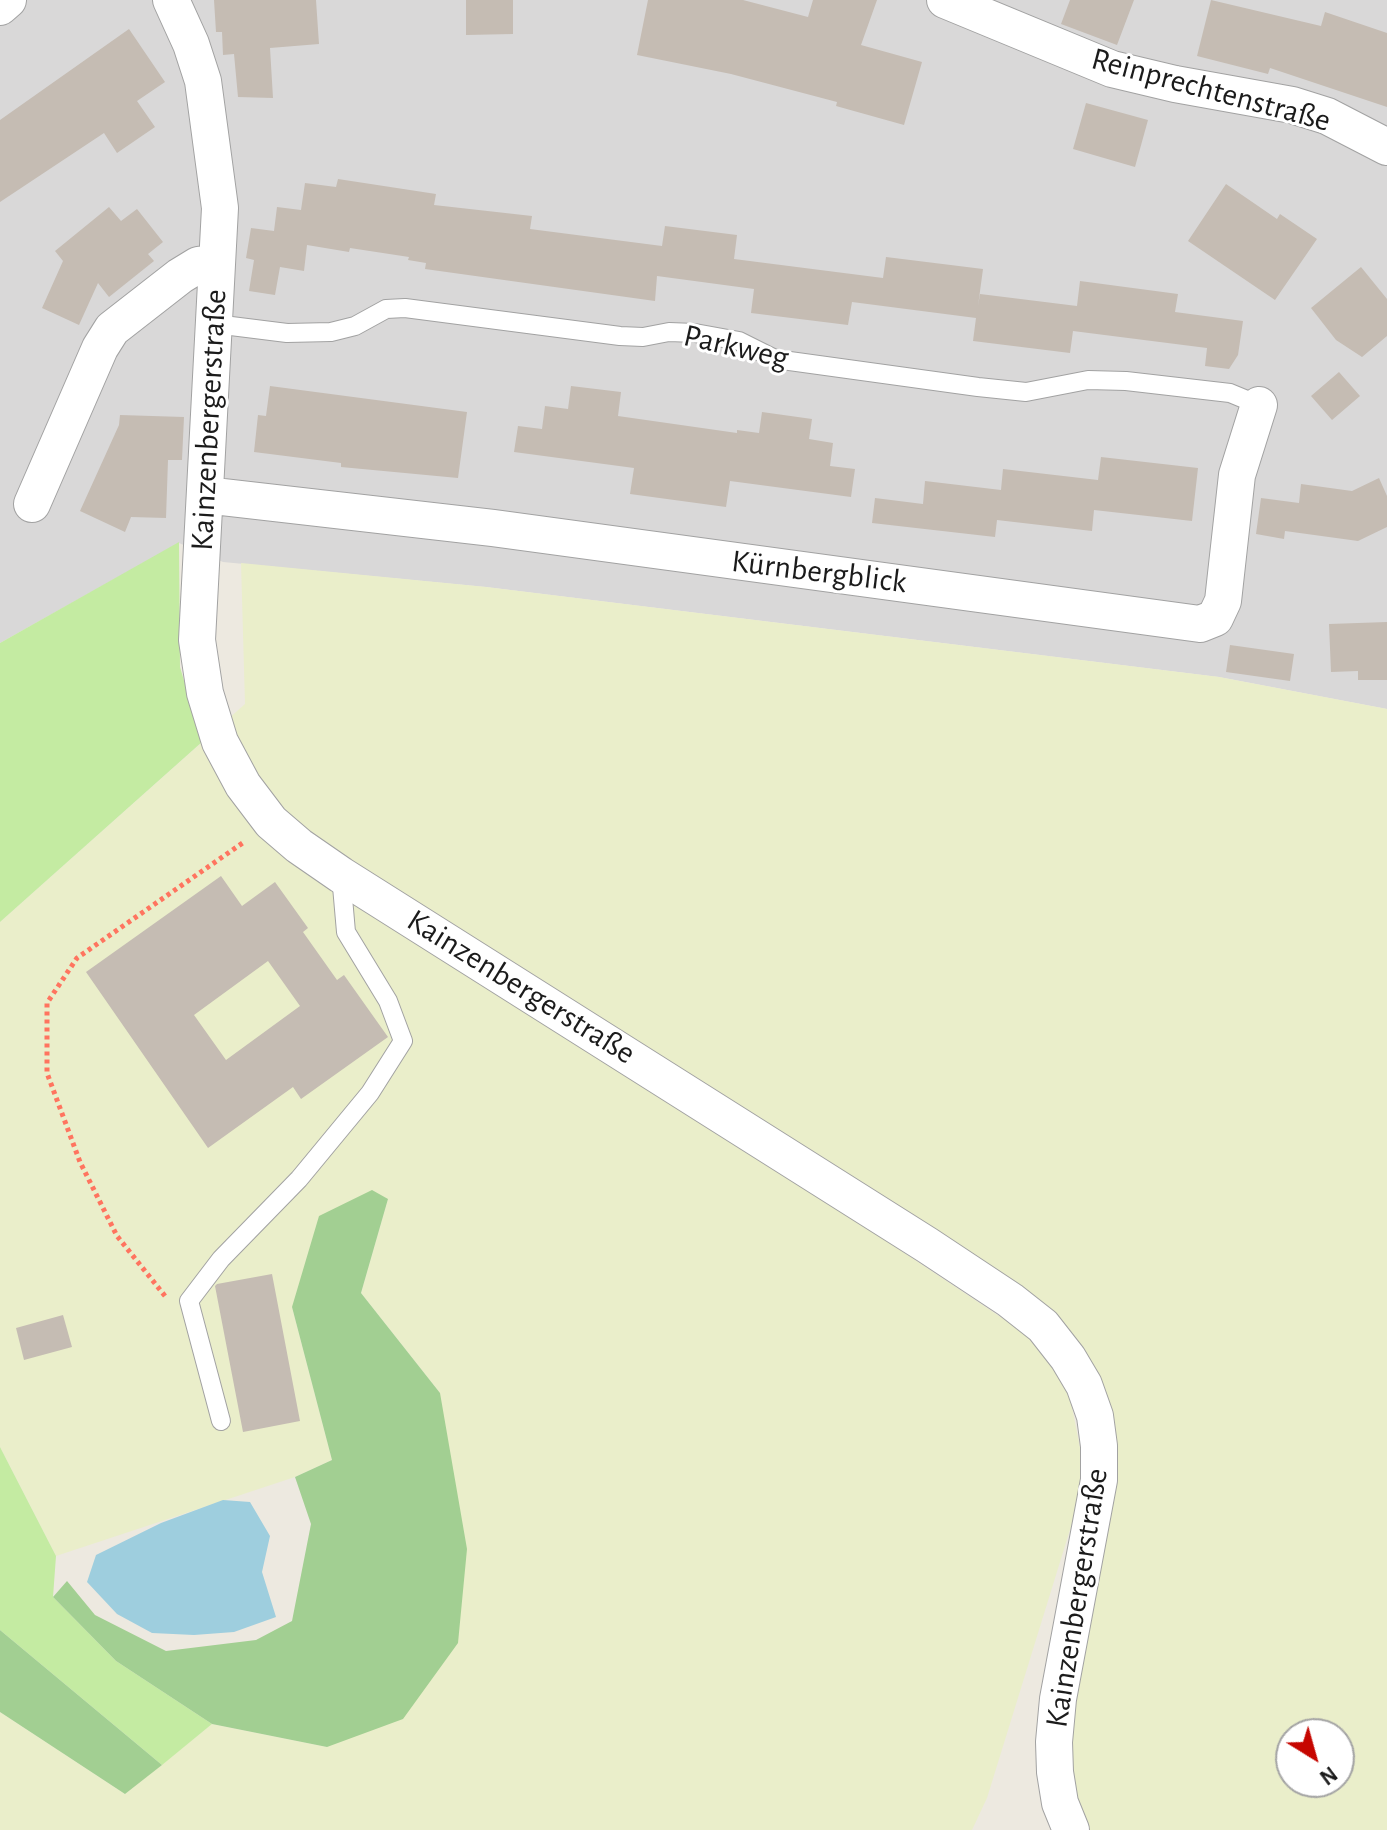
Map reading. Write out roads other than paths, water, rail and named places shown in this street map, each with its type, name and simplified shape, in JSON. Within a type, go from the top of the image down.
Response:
[{"type":"street","points":[[0,7],[8,0]]},
{"type":"street","name":"Kainzenbergerstraße","points":[[171,0],[191,44],[203,81],[220,208],[197,640],[205,693],[220,742],[243,785],[271,822],[299,846],[951,1261],[1043,1326],[1084,1385],[1095,1416],[1099,1457],[1099,1480],[1058,1699],[1054,1742],[1060,1803],[1071,1830]]},
{"type":"street","name":"Reinprechtenstraße","points":[[945,0],[1112,69],[1292,105],[1327,116],[1387,147]]},
{"type":"street","points":[[32,504],[100,348],[112,329],[180,276],[198,265],[217,262]]},
{"type":"street","name":"Kürnbergblick","points":[[205,495],[493,528],[1200,624],[1215,618],[1223,601],[1237,475],[1259,405]]},
{"type":"lane","name":"Parkweg","points":[[215,324],[287,333],[331,332],[355,326],[386,309],[405,308],[620,336],[695,333],[739,341],[775,359],[978,387],[1026,392],[1088,380],[1126,381],[1230,393],[1259,405]]},
{"type":"lane","points":[[221,1421],[189,1301],[221,1259],[299,1179],[370,1093],[403,1041],[388,1001],[346,932],[341,875]]},
{"type":"water","points":[[223,1500],[250,1502],[270,1536],[262,1572],[276,1617],[234,1632],[194,1635],[152,1633],[117,1614],[87,1582],[96,1555],[161,1523]]}]
